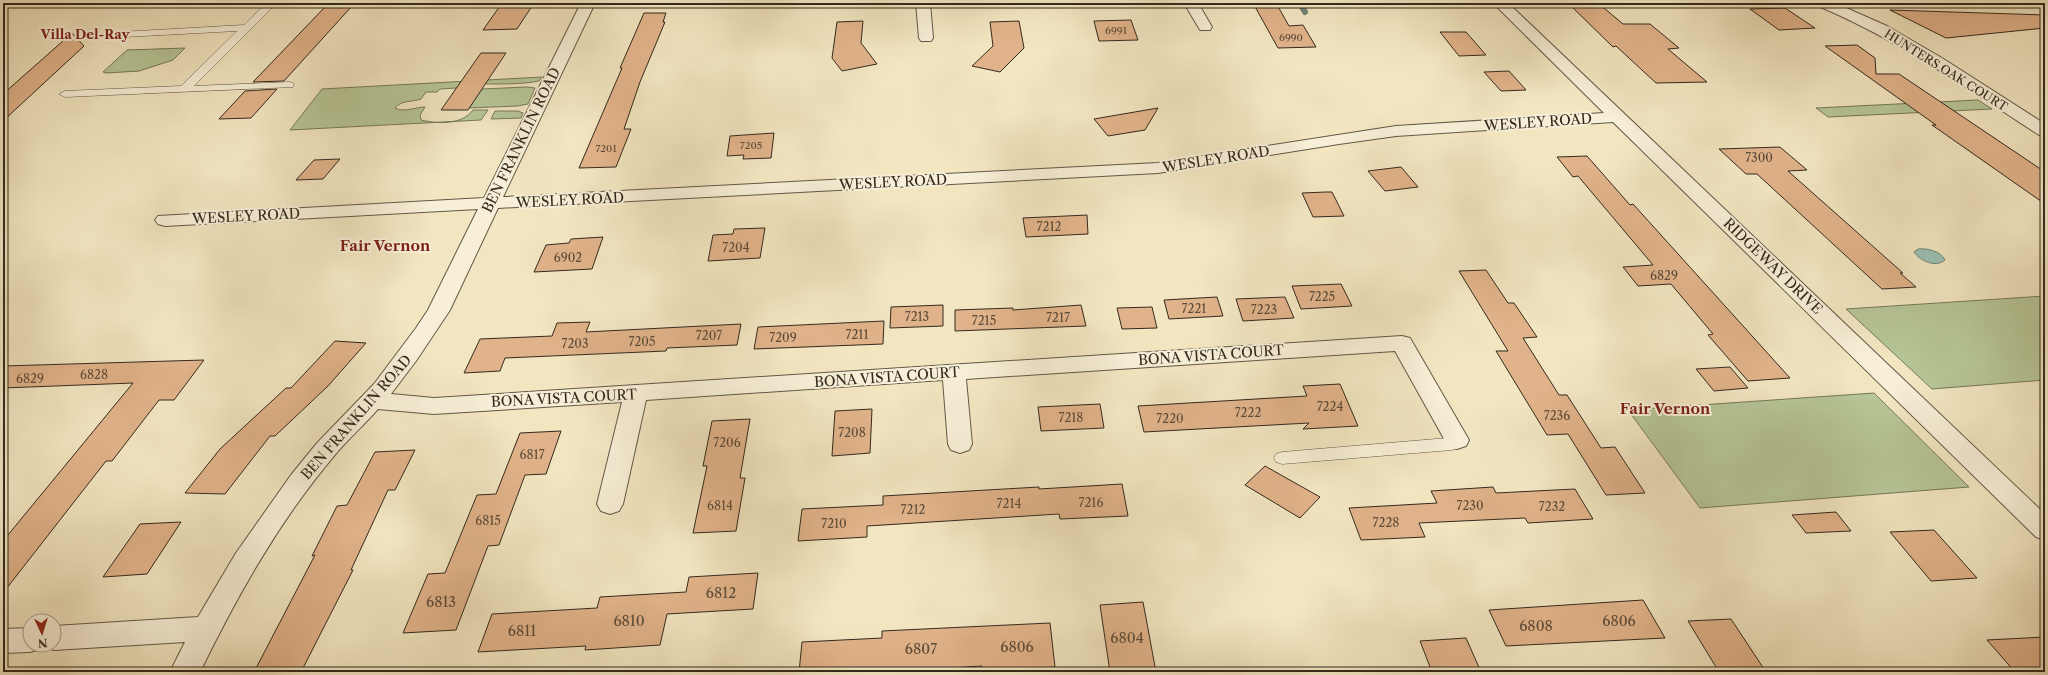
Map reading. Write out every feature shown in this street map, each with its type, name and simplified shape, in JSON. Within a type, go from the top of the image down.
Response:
[{"type":"street","name":"BEN FRANKLIN ROAD","points":[[185,672],[206,629],[274,516],[320,456],[373,400],[411,353],[439,310],[588,3]]},
{"type":"street","points":[[923,3],[926,38]]},
{"type":"street","points":[[1191,3],[1205,27]]},
{"type":"street","name":"RIDGEWAY DRIVE","points":[[1500,3],[2045,530]]},
{"type":"street","name":"HUNTERS OAK COURT","points":[[1823,3],[1851,14],[1916,48],[2045,131]]},
{"type":"street","name":"WESLEY ROAD","points":[[165,220],[1158,168],[1213,162],[1308,143],[1366,135],[1619,117]]},
{"type":"street","name":"BONA VISTA COURT","points":[[373,400],[434,406],[1402,343],[1457,440]]},
{"type":"street","points":[[954,372],[960,444]]},
{"type":"street","points":[[610,504],[636,394]]},
{"type":"street","points":[[62,638],[206,629]]},
{"type":"street","points":[[3,641],[22,640]]},
{"type":"lane","points":[[184,90],[272,3]]},
{"type":"lane","points":[[124,34],[246,28]]},
{"type":"lane","points":[[65,94],[289,85]]},
{"type":"lane","points":[[1282,458],[1452,444],[1457,440]]},
{"type":"green space","points":[[185,48],[173,60],[139,71],[103,72],[127,50]]},
{"type":"green space","points":[[542,77],[539,81],[529,83],[460,84],[456,88],[440,89],[437,92],[426,92],[421,99],[404,102],[395,108],[406,110],[425,107],[420,115],[421,120],[437,122],[290,130],[322,89]]},
{"type":"green space","points":[[535,88],[528,104],[517,106],[469,108],[482,89]]},
{"type":"green space","points":[[1978,100],[1992,109],[1828,117],[1816,108]]},
{"type":"green space","points":[[473,110],[488,110],[481,120],[456,121],[468,115]]},
{"type":"green space","points":[[495,111],[518,111],[523,113],[521,118],[491,119]]},
{"type":"green space","points":[[453,121],[442,123],[437,122]]},
{"type":"green space","points":[[2045,296],[2045,380],[1932,389],[1846,309]]},
{"type":"green space","points":[[1874,393],[1969,487],[1700,508],[1628,410]]},
{"type":"water","points":[[1918,249],[1937,252],[1945,260],[1937,263],[1924,261],[1914,252]]},
{"type":"building","points":[[502,3],[534,3],[517,29],[483,30]]},
{"type":"building","points":[[1253,3],[1276,3],[1289,26],[1303,25],[1316,47],[1278,48]]},
{"type":"building","points":[[1568,3],[1598,3],[1623,24],[1650,24],[1679,48],[1668,49],[1707,82],[1656,83],[1616,46],[1613,47]]},
{"type":"building","points":[[352,6],[284,81],[253,82],[325,7]]},
{"type":"building","points":[[1785,8],[1815,28],[1779,30],[1750,9]]},
{"type":"building","points":[[1890,10],[2045,15],[2045,28],[1946,38]]},
{"type":"building","points":[[644,13],[666,13],[663,22],[665,22],[640,82],[624,129],[631,129],[616,167],[579,168],[622,68],[620,68]]},
{"type":"building","points":[[1131,20],[1138,40],[1099,41],[1094,21]]},
{"type":"building","points":[[863,21],[861,43],[877,64],[842,71],[832,58],[837,22]]},
{"type":"building","points":[[1019,21],[1024,48],[1000,72],[972,66],[993,46],[990,22]]},
{"type":"building","points":[[1440,32],[1466,32],[1486,55],[1459,56]]},
{"type":"building","points":[[72,33],[84,46],[3,121],[3,94]]},
{"type":"building","points":[[1857,45],[1875,58],[1876,74],[1899,74],[2045,172],[2045,204],[1932,125],[1936,125],[1825,46]]},
{"type":"building","points":[[481,53],[506,53],[468,110],[441,110]]},
{"type":"building","points":[[1509,71],[1526,90],[1501,91],[1484,72]]},
{"type":"building","points":[[277,89],[251,118],[219,119],[245,91]]},
{"type":"building","points":[[1158,108],[1145,130],[1108,136],[1094,119]]},
{"type":"building","points":[[774,133],[771,158],[743,159],[744,155],[727,156],[730,136]]},
{"type":"building","points":[[1780,147],[1807,170],[1788,171],[1903,273],[1900,273],[1916,287],[1882,289],[1757,174],[1746,174],[1719,149]]},
{"type":"building","points":[[1587,156],[1630,205],[1633,204],[1790,378],[1748,381],[1708,335],[1713,334],[1671,284],[1638,286],[1623,267],[1653,265],[1578,176],[1573,177],[1557,157]]},
{"type":"building","points":[[340,159],[323,179],[296,180],[314,160]]},
{"type":"building","points":[[1401,167],[1418,187],[1385,191],[1368,171]]},
{"type":"building","points":[[1332,192],[1344,216],[1313,217],[1302,193]]},
{"type":"building","points":[[1087,215],[1088,234],[1026,237],[1023,218]]},
{"type":"building","points":[[765,228],[760,258],[708,261],[713,235],[733,234],[734,229]]},
{"type":"building","points":[[603,237],[592,269],[534,272],[546,245],[569,243],[571,239]]},
{"type":"building","points":[[1486,270],[1508,303],[1514,303],[1537,337],[1523,338],[1559,395],[1567,395],[1601,448],[1615,447],[1645,493],[1606,495],[1568,434],[1547,435],[1496,351],[1508,351],[1459,271]]},
{"type":"building","points":[[1341,284],[1352,306],[1301,309],[1292,286]]},
{"type":"building","points":[[1217,297],[1223,316],[1169,319],[1164,300]]},
{"type":"building","points":[[1285,297],[1294,318],[1243,321],[1236,299]]},
{"type":"building","points":[[943,305],[943,326],[890,328],[891,307]]},
{"type":"building","points":[[1081,305],[1086,326],[955,331],[955,310],[1013,308],[1013,310]]},
{"type":"building","points":[[1152,307],[1157,328],[1122,329],[1117,308]]},
{"type":"building","points":[[884,321],[883,344],[754,349],[758,327]]},
{"type":"building","points":[[590,322],[586,332],[741,324],[737,345],[667,348],[666,351],[505,358],[500,371],[464,373],[480,339],[552,336],[557,323]]},
{"type":"building","points":[[335,341],[366,343],[328,386],[275,436],[270,436],[225,494],[185,493],[220,449],[286,388],[291,388]]},
{"type":"building","points":[[204,360],[174,400],[159,400],[112,461],[106,461],[3,593],[3,541],[133,383],[3,388],[3,366]]},
{"type":"building","points":[[1730,367],[1748,388],[1714,391],[1696,369]]},
{"type":"building","points":[[1340,384],[1358,426],[1303,429],[1309,423],[1144,432],[1138,406],[1307,396],[1303,386]]},
{"type":"building","points":[[1100,404],[1104,428],[1041,431],[1038,407]]},
{"type":"building","points":[[872,409],[870,453],[832,456],[835,411]]},
{"type":"building","points":[[750,419],[740,478],[745,478],[736,531],[693,533],[707,466],[703,466],[712,421]]},
{"type":"building","points":[[561,431],[546,474],[525,475],[499,545],[488,546],[456,630],[403,633],[428,574],[445,573],[477,495],[496,494],[520,433]]},
{"type":"building","points":[[415,450],[395,490],[388,490],[351,570],[353,570],[301,672],[254,672],[315,555],[312,556],[337,506],[347,505],[375,452]]},
{"type":"building","points":[[1265,466],[1320,497],[1300,518],[1245,485]]},
{"type":"building","points":[[1122,484],[1128,516],[1060,519],[1059,514],[867,526],[867,537],[798,541],[802,509],[883,505],[883,496]]},
{"type":"building","points":[[1493,487],[1496,493],[1575,489],[1593,519],[1528,523],[1525,518],[1419,523],[1425,537],[1361,540],[1349,508],[1437,503],[1431,491]]},
{"type":"building","points":[[1836,512],[1851,531],[1806,533],[1792,515]]},
{"type":"building","points":[[181,522],[147,574],[103,577],[140,524]]},
{"type":"building","points":[[1934,530],[1977,578],[1931,581],[1890,532]]},
{"type":"building","points":[[758,573],[753,609],[667,614],[660,645],[585,650],[586,646],[478,652],[492,614],[597,608],[600,597],[686,592],[689,577]]},
{"type":"building","points":[[1643,600],[1665,638],[1506,646],[1489,610]]},
{"type":"building","points":[[1143,602],[1156,672],[1110,672],[1100,605]]},
{"type":"building","points":[[1731,619],[1766,672],[1719,672],[1688,621]]},
{"type":"building","points":[[1050,623],[1055,667],[982,672],[982,666],[881,672],[799,672],[802,642],[882,638],[882,631]]},
{"type":"building","points":[[2045,637],[2045,672],[2015,672],[1987,640]]},
{"type":"building","points":[[1466,638],[1481,672],[1432,672],[1420,641]]},
{"type":"waterway","points":[[1300,3],[1305,12]]},
{"type":"district","name":"Villa Del-Ray","points":[[85,34]]},
{"type":"district","name":"Fair Vernon","points":[[385,245]]},
{"type":"district","name":"Fair Vernon","points":[[1665,408]]}]
